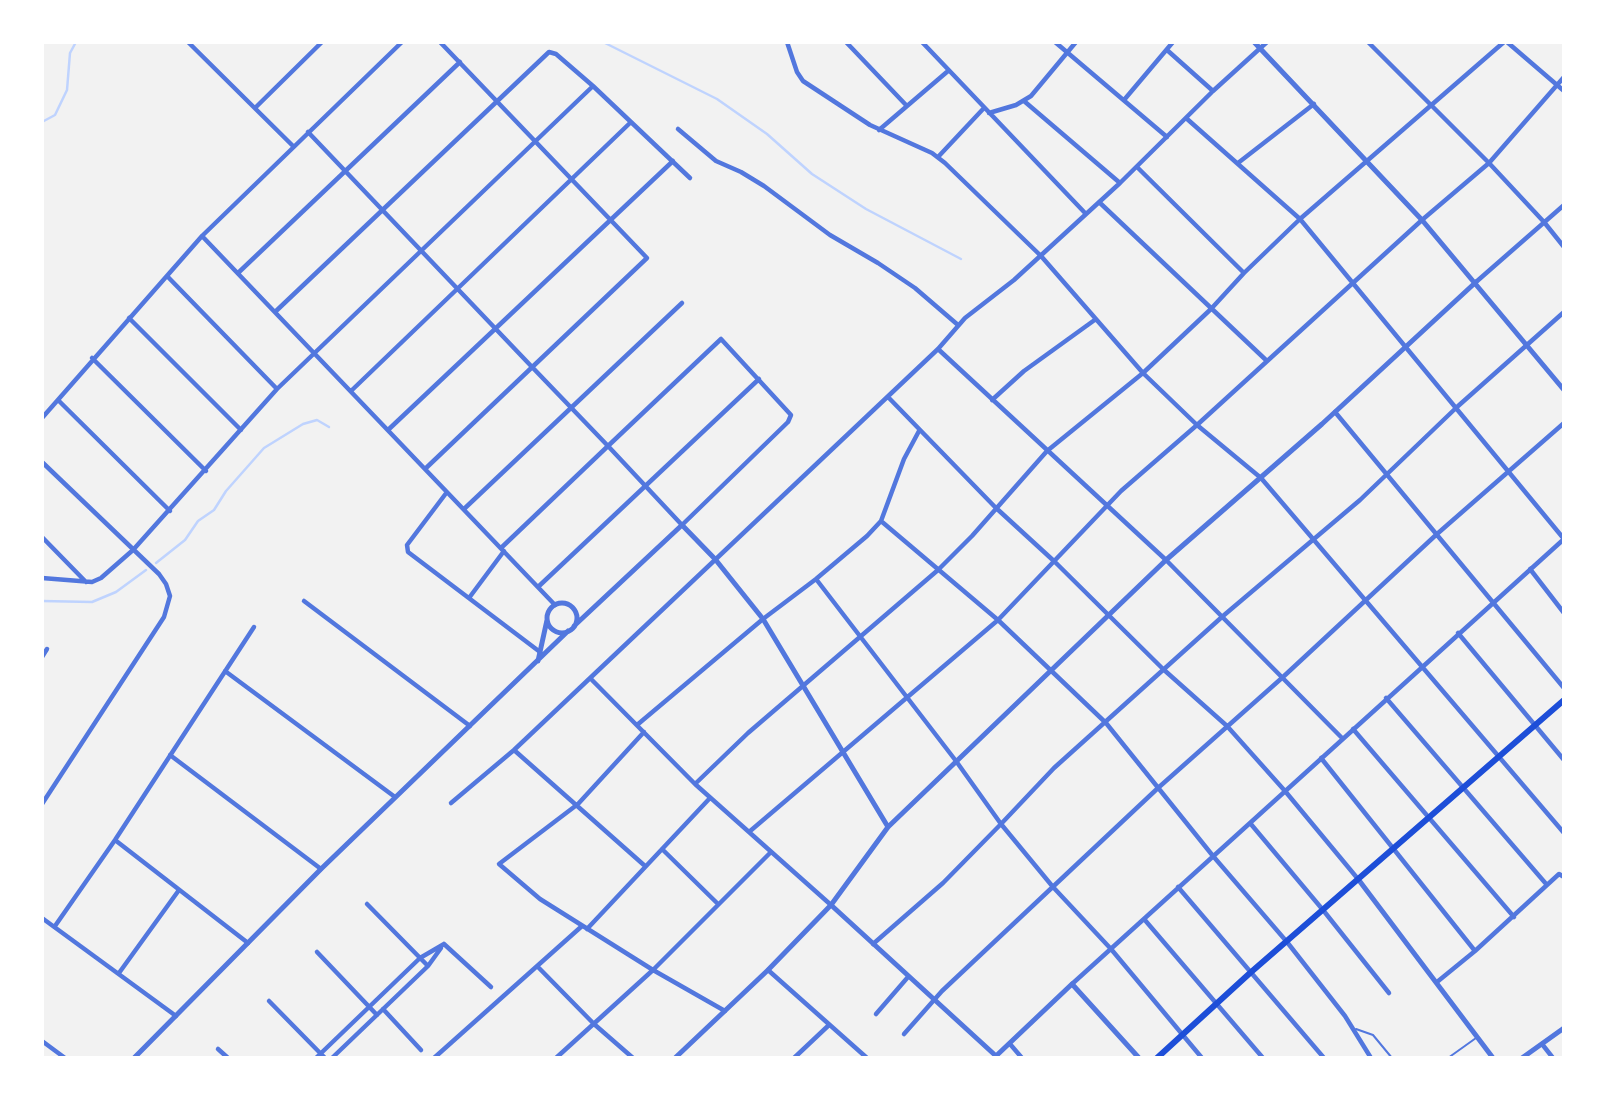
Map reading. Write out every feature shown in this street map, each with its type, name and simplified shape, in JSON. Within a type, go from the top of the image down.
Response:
[{"type":"main road","points":[[1157,1058],[1250,973],[1564,700]]},
{"type":"street","points":[[188,42],[293,146]]},
{"type":"street","points":[[255,108],[322,42]]},
{"type":"street","points":[[42,418],[202,236],[402,42]]},
{"type":"street","points":[[425,469],[646,262],[646,256],[440,42]]},
{"type":"street","points":[[787,42],[801,79],[879,130],[938,157],[1041,256],[1143,373],[1198,425],[1261,478],[1564,833]]},
{"type":"street","points":[[846,42],[906,105]]},
{"type":"street","points":[[922,42],[1086,214]]},
{"type":"street","points":[[1055,42],[1167,137]]},
{"type":"street","points":[[989,113],[1024,101],[1037,91],[1076,42]]},
{"type":"street","points":[[1124,100],[1173,42]]},
{"type":"street","points":[[1254,42],[1422,220],[1564,390]]},
{"type":"street","points":[[451,803],[591,679],[938,349],[958,325],[1041,256],[1267,42]]},
{"type":"street","points":[[1368,42],[1489,163],[1545,222],[1564,247]]},
{"type":"street","points":[[695,784],[748,733],[938,570],[972,536],[1047,451],[1143,373],[1300,219],[1506,42],[1564,91]]},
{"type":"street","points":[[1167,50],[1213,91]]},
{"type":"street","points":[[275,312],[547,53],[556,54],[593,86],[690,178]]},
{"type":"street","points":[[238,273],[460,62]]},
{"type":"street","points":[[879,130],[948,71]]},
{"type":"street","points":[[749,832],[998,620],[1107,505],[1422,220],[1489,163],[1564,77]]},
{"type":"street","points":[[42,578],[87,583],[102,578],[170,511],[277,388],[593,86]]},
{"type":"street","points":[[1024,101],[1119,184]]},
{"type":"street","points":[[1238,163],[1314,104]]},
{"type":"street","points":[[938,157],[984,108]]},
{"type":"street","points":[[591,679],[695,784],[996,1058],[1178,887],[1564,539],[1355,282],[1300,219],[1186,118]]},
{"type":"street","points":[[351,391],[631,122]]},
{"type":"street","points":[[678,129],[716,161],[764,186],[830,235],[915,288],[958,325]]},
{"type":"street","points":[[308,132],[715,559],[763,619],[888,827]]},
{"type":"street","points":[[388,430],[673,161]]},
{"type":"street","points":[[1137,167],[1244,272]]},
{"type":"street","points":[[1099,202],[1267,360]]},
{"type":"street","points":[[675,1058],[768,970],[831,905],[888,827],[1166,559],[1261,478],[1564,205]]},
{"type":"street","points":[[202,236],[555,604]]},
{"type":"street","points":[[167,276],[277,388]]},
{"type":"street","points":[[464,509],[682,303]]},
{"type":"street","points":[[872,944],[943,883],[1054,768],[1223,616],[1387,475],[1457,407],[1564,312]]},
{"type":"street","points":[[129,318],[241,430]]},
{"type":"street","points":[[992,400],[1024,371],[1096,319]]},
{"type":"street","points":[[134,1058],[395,797],[788,422],[791,415],[789,411],[721,339],[502,549],[469,598]]},
{"type":"street","points":[[938,349],[1166,559],[1342,738]]},
{"type":"street","points":[[92,358],[206,471]]},
{"type":"street","points":[[538,587],[759,379]]},
{"type":"street","points":[[888,397],[995,507],[1163,669],[1227,726],[1358,879],[1493,1058]]},
{"type":"street","points":[[58,400],[170,511]]},
{"type":"street","points":[[1335,412],[1564,688]]},
{"type":"street","points":[[904,1034],[933,1000],[1158,788],[1564,422]]},
{"type":"street","points":[[637,726],[763,619],[855,547],[881,521],[904,459],[919,431]]},
{"type":"street","points":[[42,462],[159,574],[170,596],[164,617],[42,804]]},
{"type":"street","points":[[447,492],[407,549],[540,652]]},
{"type":"street","points":[[881,521],[998,620],[1106,723],[1286,942],[1353,1029],[1370,1058]]},
{"type":"street","points":[[42,537],[87,583]]},
{"type":"street","points":[[1530,569],[1564,613]]},
{"type":"street","points":[[816,579],[1001,824],[1202,1058]]},
{"type":"street","points":[[304,601],[470,726]]},
{"type":"street","points":[[538,661],[549,611],[555,604],[564,603],[580,615],[589,612]]},
{"type":"street","points":[[574,610],[574,626]]},
{"type":"street","points":[[547,620],[555,631],[568,631]]},
{"type":"street","points":[[55,926],[115,840],[254,627]]},
{"type":"street","points":[[1458,633],[1564,760]]},
{"type":"street","points":[[42,657],[47,649]]},
{"type":"street","points":[[225,671],[395,797]]},
{"type":"street","points":[[1386,698],[1548,885]]},
{"type":"street","points":[[1353,729],[1514,916]]},
{"type":"street","points":[[644,732],[578,804],[499,864],[540,899],[653,970],[726,1011]]},
{"type":"street","points":[[514,750],[645,866]]},
{"type":"street","points":[[170,755],[321,869]]},
{"type":"street","points":[[1321,758],[1475,951]]},
{"type":"street","points":[[435,1058],[537,966],[585,927],[710,798]]},
{"type":"street","points":[[1250,823],[1389,993]]},
{"type":"street","points":[[115,840],[248,943]]},
{"type":"street","points":[[662,849],[718,904]]},
{"type":"street","points":[[556,1058],[653,970],[771,852]]},
{"type":"street","points":[[1437,982],[1563,875]]},
{"type":"street","points":[[1178,887],[1324,1058]]},
{"type":"street","points":[[119,973],[179,890]]},
{"type":"street","points":[[367,904],[428,966]]},
{"type":"street","points":[[42,918],[176,1017]]},
{"type":"street","points":[[1143,919],[1263,1058]]},
{"type":"street","points":[[269,1001],[321,1057],[420,958],[444,944]]},
{"type":"street","points":[[332,1058],[428,966],[444,944]]},
{"type":"street","points":[[444,944],[491,987]]},
{"type":"street","points":[[317,952],[377,1015]]},
{"type":"street","points":[[537,966],[594,1024],[633,1058]]},
{"type":"street","points":[[768,970],[867,1058]]},
{"type":"street","points":[[876,1014],[908,977]]},
{"type":"street","points":[[1072,984],[1139,1058]]},
{"type":"street","points":[[383,1009],[421,1050]]},
{"type":"street","points":[[794,1058],[829,1025]]},
{"type":"street","points":[[1522,1058],[1564,1028]]},
{"type":"street","points":[[42,1041],[65,1058]]},
{"type":"street","points":[[1010,1044],[1022,1058]]},
{"type":"street","points":[[1542,1044],[1553,1058]]},
{"type":"street","points":[[218,1049],[228,1058]]},
{"type":"lane","points":[[1353,1029],[1373,1035],[1392,1058]]},
{"type":"lane","points":[[1448,1058],[1478,1037]]},
{"type":"waterway","points":[[42,122],[55,115],[67,90],[70,53],[76,42]]},
{"type":"waterway","points":[[603,42],[717,99],[767,134],[812,174],[866,209],[961,259]]},
{"type":"waterway","points":[[156,563],[185,540],[198,521],[214,510],[226,491],[264,448],[303,424],[317,420],[329,427]]},
{"type":"waterway","points":[[42,601],[92,602],[116,592],[146,570]]}]
